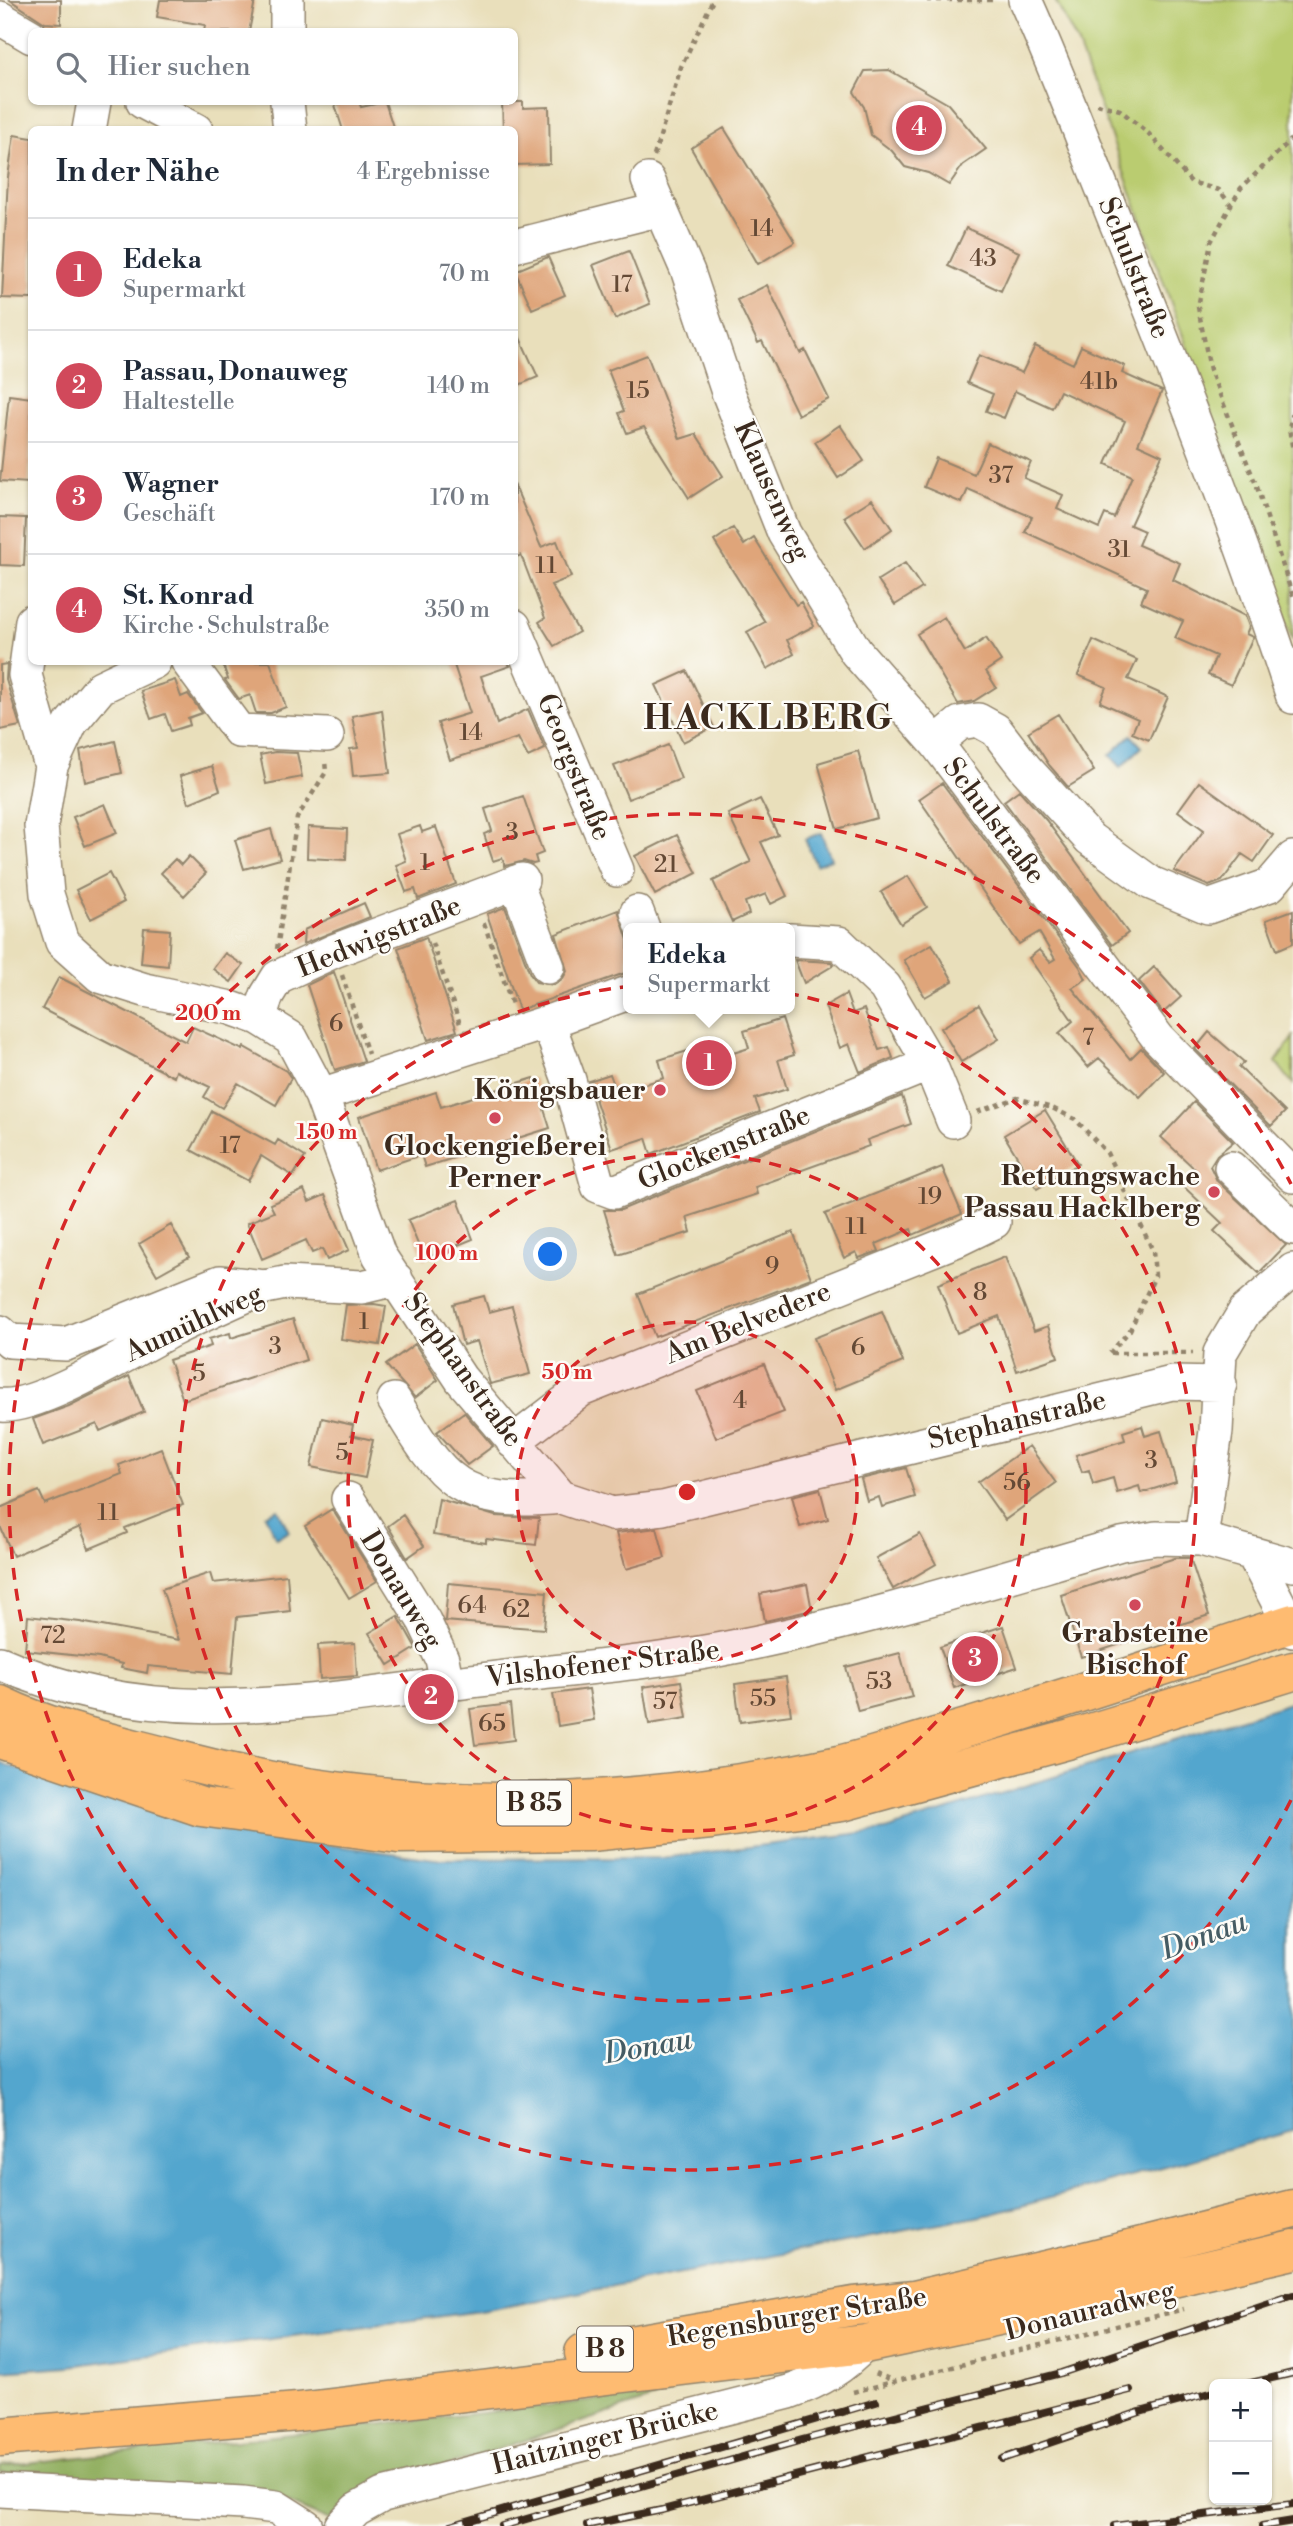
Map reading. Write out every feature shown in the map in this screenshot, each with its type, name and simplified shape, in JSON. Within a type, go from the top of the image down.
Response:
[{"type":"main road","name":"B 85","points":[[0,1705],[45,1724],[219,1771],[308,1788],[414,1801],[592,1802],[711,1788],[836,1765],[1068,1699],[1292,1626]]},
{"type":"main road","name":"B 85","points":[[0,1739],[201,1807],[398,1834],[590,1832],[711,1820],[842,1801],[1071,1739],[1293,1671]]},
{"type":"main road","name":"Regensburger Straße","points":[[298,2412],[475,2372],[854,2306],[914,2300],[1085,2262],[1293,2209]]},
{"type":"main road","name":"Regensburger Straße","points":[[0,2437],[298,2412],[866,2344],[1104,2294],[1293,2250]]},
{"type":"main road","name":"B 8","points":[[866,2344],[914,2300]]},
{"type":"street","points":[[287,0],[287,28]]},
{"type":"street","name":"Schulstraße","points":[[1025,0],[1067,96],[1182,388],[1267,617],[1293,697]]},
{"type":"street","points":[[0,18],[28,35]]},
{"type":"street","points":[[90,126],[93,105]]},
{"type":"street","points":[[149,105],[188,126]]},
{"type":"street","points":[[287,105],[290,126]]},
{"type":"street","points":[[518,245],[655,195]]},
{"type":"street","name":"Klausenweg","points":[[655,195],[688,272],[728,392],[785,533],[856,652],[936,743]]},
{"type":"street","name":"Georgstraße","points":[[518,635],[617,870]]},
{"type":"street","points":[[28,652],[25,675],[51,766]]},
{"type":"street","name":"Stephanstraße","points":[[148,665],[101,687],[71,723],[51,766],[41,826],[47,894],[62,942],[100,976],[259,1018],[291,1038],[321,1095],[379,1255],[461,1378],[561,1497],[612,1514],[663,1508],[1172,1383],[1220,1368]]},
{"type":"street","points":[[190,665],[239,731],[325,735]]},
{"type":"street","name":"Schulstraße","points":[[1293,858],[1270,885],[1208,907],[1151,883],[1090,839],[1026,769],[996,730],[978,720],[960,723],[936,743],[1158,1038],[1293,1176]]},
{"type":"street","name":"Hedwigstraße","points":[[259,1018],[267,995],[278,977],[334,951],[519,881],[548,967]]},
{"type":"street","points":[[795,940],[839,943],[885,987],[930,1064],[953,1121]]},
{"type":"street","points":[[321,1095],[535,1027],[623,995]]},
{"type":"street","name":"Glockenstraße","points":[[535,1027],[569,1080],[598,1186],[614,1192],[930,1064]]},
{"type":"street","points":[[1231,1168],[1293,1228]]},
{"type":"street","name":"Am Belvedere","points":[[513,1442],[581,1390],[957,1240],[994,1222]]},
{"type":"street","points":[[1201,1539],[1220,1368],[1245,1311],[1293,1270]]},
{"type":"street","name":"Aumühlweg","points":[[0,1405],[27,1400],[82,1379],[120,1356],[265,1287],[285,1283],[362,1287],[396,1279]]},
{"type":"street","points":[[0,1332],[10,1341],[66,1344],[220,1282],[265,1287]]},
{"type":"street","points":[[394,1400],[422,1446],[449,1479],[488,1497],[528,1500],[561,1497]]},
{"type":"street","name":"Donauweg","points":[[348,1499],[424,1621],[442,1659],[447,1684]]},
{"type":"street","name":"Vilshofener Straße","points":[[0,1663],[39,1681],[96,1696],[195,1708],[389,1693],[740,1646],[870,1617],[1121,1544],[1156,1538],[1201,1539],[1293,1565]]},
{"type":"street","points":[[1254,1556],[1292,1626]]},
{"type":"street","name":"Haitzinger Brücke","points":[[348,2518],[383,2495],[789,2392],[824,2379],[848,2362],[866,2344]]},
{"type":"street","points":[[0,2490],[243,2503],[276,2507],[306,2526]]},
{"type":"path","points":[[655,195],[681,67],[713,0]]},
{"type":"path","points":[[927,0],[994,0]]},
{"type":"path","points":[[1067,96],[1120,110],[1149,134],[1191,182],[1219,190],[1231,205]]},
{"type":"path","points":[[1293,138],[1241,188],[1231,205],[1211,242],[1198,307],[1210,370],[1256,487],[1293,597]]},
{"type":"path","points":[[1293,412],[1289,429],[1293,450]]},
{"type":"path","points":[[278,977],[277,937],[297,818],[326,772],[325,735]]},
{"type":"path","points":[[475,898],[535,1027]]},
{"type":"path","points":[[423,917],[469,1048]]},
{"type":"path","points":[[334,951],[376,1078]]},
{"type":"path","points":[[953,1121],[1017,1098],[1052,1108],[1075,1119],[1107,1153],[1153,1251],[1155,1276],[1147,1296],[1130,1330],[1110,1353],[1220,1368]]},
{"type":"path","name":"Donauradweg","points":[[897,2382],[1185,2309]]},
{"type":"green space","points":[[1055,0],[1293,0],[1293,641],[1077,42]]},
{"type":"green space","points":[[1293,1037],[1293,1084],[1276,1062]]},
{"type":"green space","points":[[673,2392],[373,2490],[330,2520],[280,2499],[0,2472],[0,2466]]},
{"type":"water","points":[[1131,735],[1142,747],[1121,767],[1110,755]]},
{"type":"water","points":[[821,833],[831,859],[816,865],[805,839]]},
{"type":"water","points":[[278,1509],[289,1532],[276,1538],[265,1515]]},
{"type":"water","name":"Donau","points":[[1293,1702],[1293,2131],[992,2214],[487,2310],[70,2366],[0,2371],[0,1763],[210,1829],[435,1859],[662,1858],[885,1830]]},
{"type":"building","points":[[10,0],[61,0],[61,24],[45,23]]},
{"type":"building","points":[[160,0],[255,0],[250,28],[205,28],[205,25],[157,17]]},
{"type":"building","points":[[889,70],[948,104],[986,149],[963,165],[949,185],[928,173],[905,167],[892,151],[871,135],[864,107],[854,92],[865,71]]},
{"type":"building","points":[[518,102],[523,102],[523,108],[549,107],[550,164],[518,165],[518,126],[503,126],[502,105],[518,105]]},
{"type":"building","points":[[335,105],[386,105],[393,126],[342,126]]},
{"type":"building","points":[[724,128],[795,242],[758,264],[691,148]]},
{"type":"building","points":[[14,135],[28,137],[28,299],[2,298],[8,177]]},
{"type":"building","points":[[966,228],[1019,252],[1001,291],[948,266]]},
{"type":"building","points":[[629,251],[650,304],[615,319],[593,265]]},
{"type":"building","points":[[548,257],[565,295],[532,309],[518,278],[518,270]]},
{"type":"building","points":[[767,285],[800,353],[805,350],[829,399],[798,415],[762,341],[758,343],[737,300]]},
{"type":"building","points":[[518,334],[538,377],[519,385],[518,383]]},
{"type":"building","points":[[1035,346],[1073,364],[1081,346],[1125,366],[1122,373],[1162,391],[1138,444],[1162,455],[1130,525],[1144,531],[1138,545],[1180,563],[1173,580],[1245,616],[1249,627],[1246,634],[1253,637],[1231,685],[1208,675],[1216,656],[1175,638],[1183,621],[1141,602],[1147,588],[1025,532],[1032,517],[968,489],[962,503],[924,487],[936,458],[974,474],[988,443],[1031,462],[1024,478],[1063,495],[1057,509],[1099,528],[1105,514],[1114,518],[1132,476],[1106,464],[1125,421],[1060,391],[1052,408],[1015,391],[1004,418],[986,411],[993,394],[967,383],[979,355],[1022,373]]},
{"type":"building","points":[[647,355],[680,439],[696,434],[723,476],[689,498],[644,427],[627,433],[619,413],[624,411],[608,370]]},
{"type":"building","points":[[9,395],[28,397],[28,483],[0,481]]},
{"type":"building","points":[[840,425],[864,461],[838,478],[815,442]]},
{"type":"building","points":[[518,493],[541,547],[557,541],[571,577],[551,585],[579,632],[554,646],[539,622],[545,618],[521,555],[518,556]]},
{"type":"building","points":[[872,499],[892,529],[865,548],[844,517]]},
{"type":"building","points":[[0,517],[26,518],[24,566],[0,565]]},
{"type":"building","points":[[733,528],[744,545],[754,538],[796,605],[801,602],[814,626],[787,640],[794,654],[767,669],[747,632],[765,622],[714,541]]},
{"type":"building","points":[[905,563],[922,588],[895,605],[878,580]]},
{"type":"building","points":[[944,617],[965,652],[986,638],[1001,661],[986,671],[996,687],[974,701],[958,704],[917,634]]},
{"type":"building","points":[[1093,640],[1137,660],[1128,679],[1168,697],[1149,740],[1132,733],[1138,719],[1100,702],[1106,687],[1078,675]]},
{"type":"building","points":[[7,664],[6,680],[20,726],[0,730],[0,665]]},
{"type":"building","points":[[223,665],[271,665],[286,707],[271,713],[256,713],[250,695],[239,699],[225,680],[228,679]]},
{"type":"building","points":[[454,665],[510,665],[481,676],[497,724],[528,709],[545,749],[528,757],[518,738],[450,760],[438,723],[470,713]]},
{"type":"building","points":[[687,671],[714,727],[683,742],[656,685]]},
{"type":"building","points":[[175,680],[181,697],[188,694],[202,713],[188,718],[190,725],[171,731],[165,714],[151,719],[141,691]]},
{"type":"building","points":[[382,710],[390,773],[353,776],[350,749],[358,748],[352,716]]},
{"type":"building","points":[[1058,714],[1094,771],[1068,787],[1049,765],[1028,732]]},
{"type":"building","points":[[115,741],[122,773],[85,782],[80,750]]},
{"type":"building","points":[[668,745],[681,779],[628,799],[614,766]]},
{"type":"building","points":[[858,751],[877,818],[837,829],[818,763]]},
{"type":"building","points":[[275,752],[297,753],[302,777],[266,784],[260,755]]},
{"type":"building","points":[[212,766],[220,790],[189,803],[180,776]]},
{"type":"building","points":[[1199,782],[1273,835],[1254,862],[1242,854],[1222,881],[1209,886],[1174,871],[1204,830],[1178,811]]},
{"type":"building","points":[[942,783],[1080,967],[1086,979],[1072,988],[1130,1059],[1141,1048],[1164,1072],[1140,1097],[1099,1058],[1088,1067],[1059,1033],[1073,1021],[1029,958],[1039,950],[1050,962],[1055,959],[1039,932],[1019,944],[919,799]]},
{"type":"building","points":[[1019,790],[1046,820],[1128,933],[1112,945],[1004,801]]},
{"type":"building","points":[[523,796],[543,853],[535,856],[537,863],[524,861],[505,866],[502,858],[493,861],[484,834],[492,831],[485,809]]},
{"type":"building","points":[[760,799],[778,835],[761,842],[787,896],[771,904],[766,894],[745,902],[749,914],[732,922],[713,881],[751,862],[728,814]]},
{"type":"building","points":[[105,804],[117,833],[85,846],[73,817]]},
{"type":"building","points":[[420,826],[422,832],[436,827],[456,884],[418,899],[415,889],[406,892],[396,865],[406,861],[397,834]]},
{"type":"building","points":[[308,827],[347,829],[346,860],[307,858]]},
{"type":"building","points":[[271,829],[280,859],[244,869],[235,840]]},
{"type":"building","points":[[677,835],[697,873],[655,895],[635,856]]},
{"type":"building","points":[[189,856],[206,873],[184,896],[161,873],[175,859],[181,865]]},
{"type":"building","points":[[109,873],[124,902],[91,919],[76,890]]},
{"type":"building","points":[[908,876],[927,907],[901,924],[881,892]]},
{"type":"building","points":[[364,903],[370,917],[303,944],[304,930]]},
{"type":"building","points":[[505,907],[530,974],[536,982],[554,985],[562,980],[567,971],[556,934],[618,910],[623,925],[623,974],[519,1010],[487,914]]},
{"type":"building","points":[[1293,910],[1293,943],[1277,950],[1266,920]]},
{"type":"building","points":[[144,928],[170,930],[168,966],[141,963]]},
{"type":"building","points":[[426,937],[457,1031],[428,1040],[398,948]]},
{"type":"building","points":[[932,944],[953,981],[925,997],[904,960]]},
{"type":"building","points":[[225,953],[243,965],[231,982],[213,969]]},
{"type":"building","points":[[795,960],[831,962],[834,965],[804,983]]},
{"type":"building","points":[[1154,967],[1181,997],[1163,1013],[1139,981]]},
{"type":"building","points":[[334,972],[364,1061],[335,1070],[307,985]]},
{"type":"building","points":[[59,977],[186,1042],[193,1027],[243,1050],[244,1047],[286,1071],[291,1078],[276,1105],[238,1083],[222,1108],[204,1097],[210,1087],[176,1071],[174,1077],[42,1009]]},
{"type":"building","points":[[846,994],[853,1013],[864,1009],[879,1050],[889,1047],[893,1058],[860,1072],[849,1044],[840,1048],[825,1006]]},
{"type":"building","points":[[979,1005],[999,1039],[961,1062],[941,1028]]},
{"type":"building","points":[[782,1019],[794,1055],[778,1060],[787,1089],[755,1099],[760,1112],[651,1154],[646,1138],[612,1149],[589,1081],[610,1074],[617,1093],[664,1078],[659,1060],[697,1048],[702,1063],[749,1048],[744,1031]]},
{"type":"building","points":[[1209,1032],[1244,1062],[1239,1067],[1285,1112],[1271,1126],[1195,1049]]},
{"type":"building","points":[[534,1078],[550,1128],[425,1167],[421,1155],[376,1170],[359,1117],[436,1092],[441,1107]]},
{"type":"building","points":[[902,1096],[911,1124],[867,1140],[869,1146],[755,1187],[757,1194],[687,1217],[691,1232],[618,1255],[604,1210],[621,1210]]},
{"type":"building","points":[[1194,1102],[1233,1142],[1217,1155],[1210,1166],[1217,1181],[1286,1245],[1259,1273],[1214,1231],[1222,1223],[1183,1186],[1197,1171],[1161,1137]]},
{"type":"building","points":[[1045,1110],[1078,1164],[1037,1189],[1004,1135]]},
{"type":"building","points":[[212,1111],[275,1145],[278,1140],[305,1157],[293,1176],[261,1156],[248,1181],[191,1150]]},
{"type":"building","points":[[942,1167],[962,1214],[913,1235],[911,1229],[876,1244],[879,1251],[859,1258],[856,1252],[844,1258],[825,1214]]},
{"type":"building","points":[[304,1190],[309,1202],[325,1195],[349,1250],[327,1260],[322,1249],[312,1253],[306,1240],[262,1259],[247,1223],[274,1212],[270,1204]]},
{"type":"building","points":[[458,1200],[473,1239],[424,1259],[408,1220]]},
{"type":"building","points":[[171,1225],[189,1257],[157,1275],[139,1244]]},
{"type":"building","points":[[793,1232],[811,1278],[655,1337],[638,1294]]},
{"type":"building","points":[[1005,1257],[1034,1331],[1048,1326],[1058,1357],[1017,1371],[999,1316],[957,1333],[938,1284]]},
{"type":"building","points":[[484,1296],[489,1312],[512,1306],[530,1374],[490,1384],[477,1341],[463,1345],[453,1304]]},
{"type":"building","points":[[346,1305],[386,1306],[380,1345],[341,1339]]},
{"type":"building","points":[[882,1311],[903,1362],[835,1390],[814,1338]]},
{"type":"building","points":[[293,1319],[306,1360],[183,1400],[169,1360],[211,1346],[209,1339],[230,1333],[231,1338]]},
{"type":"building","points":[[415,1344],[438,1380],[415,1398],[386,1365]]},
{"type":"building","points":[[764,1364],[784,1412],[716,1438],[697,1391]]},
{"type":"building","points":[[129,1376],[144,1412],[100,1431],[97,1424],[43,1445],[33,1419],[69,1406]]},
{"type":"building","points":[[464,1412],[493,1446],[467,1465],[437,1432]]},
{"type":"building","points":[[322,1418],[353,1425],[351,1435],[373,1440],[365,1478],[311,1467]]},
{"type":"building","points":[[1142,1426],[1145,1436],[1161,1431],[1176,1482],[1141,1493],[1139,1486],[1117,1493],[1113,1478],[1093,1484],[1089,1470],[1082,1472],[1076,1455],[1125,1440],[1123,1432]]},
{"type":"building","points":[[1029,1446],[1056,1483],[1005,1520],[978,1482]]},
{"type":"building","points":[[161,1448],[183,1505],[125,1528],[127,1533],[89,1549],[80,1527],[13,1556],[0,1526],[0,1508],[39,1491],[45,1504],[122,1474],[119,1465]]},
{"type":"building","points":[[906,1468],[915,1497],[882,1507],[879,1497],[867,1501],[861,1479]]},
{"type":"building","points":[[820,1489],[828,1519],[800,1527],[792,1496]]},
{"type":"building","points":[[439,1499],[495,1516],[539,1518],[536,1545],[486,1539],[486,1543],[433,1535]]},
{"type":"building","points":[[332,1509],[377,1581],[349,1598],[305,1526]]},
{"type":"building","points":[[403,1515],[424,1546],[407,1558],[388,1526]]},
{"type":"building","points":[[657,1528],[665,1558],[626,1569],[616,1533]]},
{"type":"building","points":[[920,1534],[936,1564],[893,1589],[876,1558]]},
{"type":"building","name":"Grabsteine Bischof","points":[[1175,1558],[1190,1558],[1209,1615],[1081,1657],[1061,1595]]},
{"type":"building","points":[[210,1573],[213,1583],[287,1575],[290,1611],[237,1617],[232,1674],[148,1666],[147,1673],[121,1668],[122,1664],[99,1658],[25,1650],[28,1616],[80,1622],[179,1640],[162,1589]]},
{"type":"building","points":[[448,1583],[547,1592],[544,1629],[445,1621]]},
{"type":"building","points":[[807,1584],[812,1610],[765,1621],[760,1594]]},
{"type":"building","points":[[398,1616],[416,1648],[389,1665],[369,1633]]},
{"type":"building","points":[[1003,1626],[1017,1667],[954,1688],[940,1647]]},
{"type":"building","points":[[355,1643],[357,1676],[320,1679],[318,1645]]},
{"type":"building","points":[[900,1653],[912,1697],[858,1711],[846,1667]]},
{"type":"building","points":[[786,1677],[791,1715],[740,1722],[735,1684]]},
{"type":"building","points":[[681,1681],[687,1718],[649,1724],[643,1687]]},
{"type":"building","points":[[589,1689],[594,1720],[558,1726],[553,1694]]},
{"type":"building","points":[[510,1704],[514,1740],[475,1745],[470,1709]]},
{"type":"railway","points":[[502,2526],[802,2440],[1061,2373],[1293,2295]]},
{"type":"railway","points":[[1268,2379],[1293,2373]]},
{"type":"railway","points":[[587,2525],[662,2510],[1130,2390]]},
{"type":"railway","points":[[1002,2459],[1140,2412],[1209,2393]]},
{"type":"railway","points":[[450,2526],[876,2402]]},
{"type":"railway","points":[[1114,2526],[1293,2504]]},
{"type":"railway","points":[[1262,2526],[1293,2521]]},
{"type":"place","name":"St. Konrad","points":[[919,128]]},
{"type":"place","name":"Edeka","points":[[709,1063]]},
{"type":"place","name":"Königsbauer","points":[[660,1090]]},
{"type":"place","name":"Glockengießerei Perner","points":[[495,1118]]},
{"type":"place","name":"Rettungswache Passau Hacklberg","points":[[1214,1192]]},
{"type":"place","name":"Grabsteine Bischof","points":[[1135,1605]]},
{"type":"place","name":"Wagner","points":[[975,1659]]},
{"type":"place","name":"Passau, Donauweg","points":[[431,1697]]},
{"type":"district","name":"HACKLBERG","points":[[769,718]]}]
